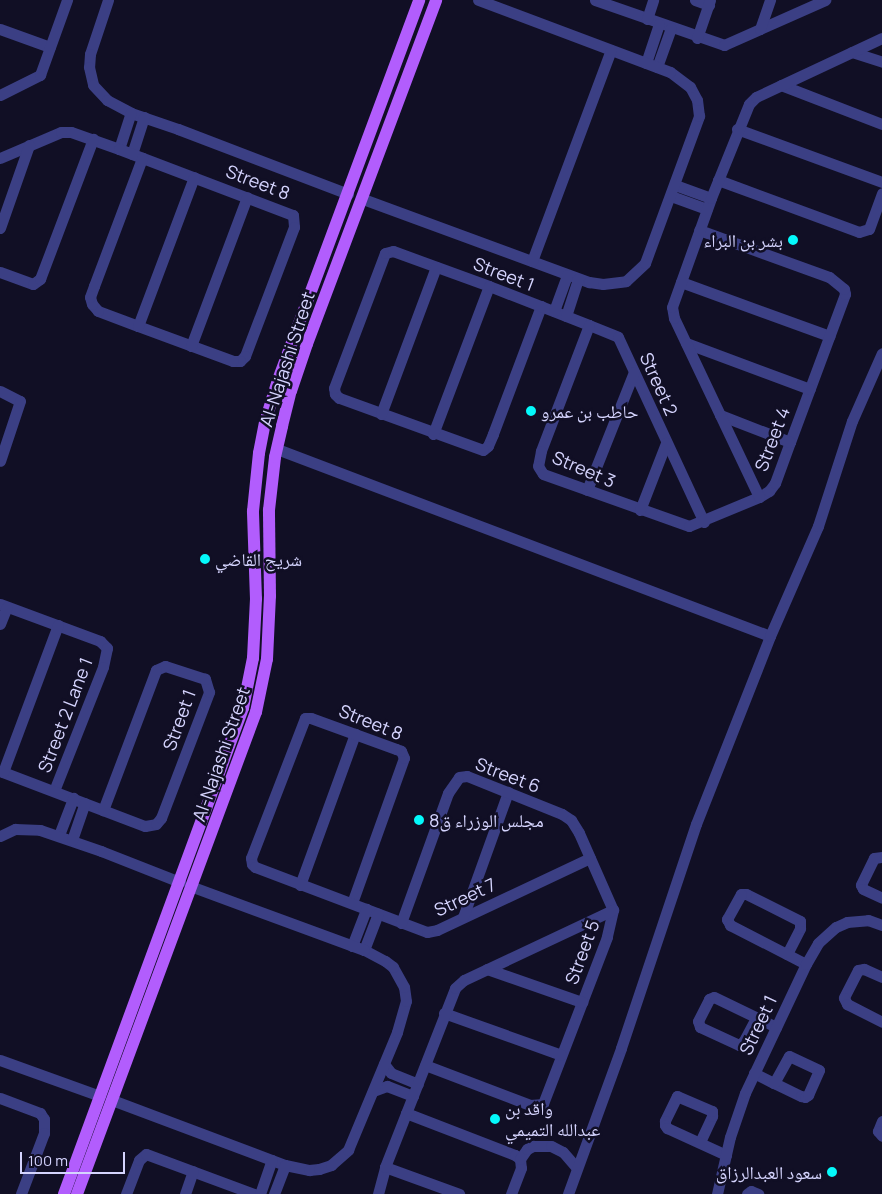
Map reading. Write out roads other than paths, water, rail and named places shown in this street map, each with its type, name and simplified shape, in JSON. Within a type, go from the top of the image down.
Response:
[{"type":"main road","name":"Al-Najashi Street","points":[[228,771],[253,658],[256,599],[253,511],[258,453],[278,380],[419,0]]},
{"type":"main road","name":"Al-Najashi Street","points":[[64,1194],[180,882],[256,712],[267,659],[270,596],[269,510],[277,449],[291,391],[436,0]]},
{"type":"main road","points":[[317,277],[323,283],[331,282]]},
{"type":"main road","points":[[309,296],[319,296],[323,304]]},
{"type":"main road","name":"Al-Najashi Street","points":[[77,1194],[193,887],[221,790]]},
{"type":"street","points":[[3,92],[40,75],[67,0]]},
{"type":"street","points":[[108,0],[90,54],[90,77],[106,100],[131,113],[348,194]]},
{"type":"street","points":[[363,199],[596,284],[615,284],[626,281],[645,263],[699,116],[697,100],[690,87],[680,78],[652,65],[478,0]]},
{"type":"street","points":[[595,0],[697,38],[724,45],[825,0]]},
{"type":"street","points":[[647,19],[653,0]]},
{"type":"street","points":[[696,0],[709,2],[697,38]]},
{"type":"street","points":[[760,29],[770,0]]},
{"type":"street","points":[[652,65],[659,24]]},
{"type":"street","points":[[652,65],[671,28]]},
{"type":"street","points":[[0,29],[50,47]]},
{"type":"street","points":[[673,190],[709,204],[738,129],[749,104],[756,97],[882,38]]},
{"type":"street","points":[[532,261],[611,50]]},
{"type":"street","points":[[852,52],[882,62]]},
{"type":"street","points":[[781,85],[882,124]]},
{"type":"street","points":[[119,149],[131,113]]},
{"type":"street","points":[[0,158],[66,132],[93,139],[137,156],[144,117]]},
{"type":"street","points":[[738,129],[882,182]]},
{"type":"street","points":[[0,272],[33,284],[40,279],[93,139]]},
{"type":"street","points":[[0,228],[29,145]]},
{"type":"street","name":"Street 8","points":[[137,156],[194,177],[290,213],[294,218],[294,227],[243,359],[233,361],[98,311],[90,301],[137,156]]},
{"type":"street","points":[[138,326],[194,177]]},
{"type":"street","points":[[718,180],[859,232],[869,228],[882,193]]},
{"type":"street","points":[[191,346],[247,197]]},
{"type":"street","name":"Street 4","points":[[699,230],[829,277],[841,284],[845,294],[775,483],[769,491],[759,498],[673,312],[680,282],[699,230],[709,204]]},
{"type":"street","name":"Street 1","points":[[393,251],[489,286],[541,306],[488,446],[483,450],[433,434],[339,398],[334,388],[384,254],[393,251]]},
{"type":"street","points":[[381,414],[436,267]]},
{"type":"street","points":[[554,311],[573,277]]},
{"type":"street","points":[[566,316],[573,277]]},
{"type":"street","points":[[680,282],[829,336]]},
{"type":"street","points":[[433,434],[489,286]]},
{"type":"street","name":"Street 2","points":[[541,306],[590,324],[613,334],[621,340],[666,443],[704,522]]},
{"type":"street","name":"Street 3","points":[[590,324],[541,451],[538,466],[543,474],[689,526],[704,522],[759,498]]},
{"type":"street","points":[[686,342],[810,389]]},
{"type":"street","points":[[568,1194],[627,1031],[696,824],[770,636],[818,526],[852,421],[882,353]]},
{"type":"street","points":[[587,490],[634,372]]},
{"type":"street","points":[[0,391],[18,397],[20,401],[0,461]]},
{"type":"street","points":[[720,415],[790,442]]},
{"type":"street","points":[[640,510],[666,443]]},
{"type":"street","points":[[277,449],[770,636]]},
{"type":"street","points":[[0,624],[3,605]]},
{"type":"street","name":"Street 2 Lane 1","points":[[3,605],[105,644],[107,652],[54,791]]},
{"type":"street","points":[[58,625],[1,771],[103,810]]},
{"type":"street","name":"Street 1","points":[[165,666],[205,679],[209,692],[161,818],[156,824],[144,826],[103,810],[156,670],[165,666]]},
{"type":"street","name":"Street 8","points":[[305,718],[311,718],[355,734],[401,751],[404,758],[352,903],[255,867],[252,864],[252,858],[305,718]]},
{"type":"street","points":[[300,885],[355,734]]},
{"type":"street","name":"Street 6","points":[[401,923],[453,783],[459,776],[468,776],[571,820],[576,826],[613,910]]},
{"type":"street","points":[[464,917],[508,792]]},
{"type":"street","points":[[59,835],[73,798]]},
{"type":"street","points":[[72,840],[85,803]]},
{"type":"street","points":[[0,836],[15,829],[40,830],[59,835],[180,882]]},
{"type":"street","points":[[882,857],[874,858],[861,885],[863,889],[882,898]]},
{"type":"street","name":"Street 7","points":[[352,903],[427,932],[437,930],[590,858]]},
{"type":"street","points":[[112,1100],[284,1165],[314,1169],[331,1165],[341,1158],[354,1138],[374,1091],[406,1001],[404,987],[393,967],[364,950],[193,887]]},
{"type":"street","points":[[787,954],[800,928],[800,921],[746,894],[741,894],[727,922],[787,954],[806,964]]},
{"type":"street","points":[[352,946],[366,909]]},
{"type":"street","name":"Street 5","points":[[406,1114],[455,988],[464,980],[613,910]]},
{"type":"street","name":"Street 5","points":[[425,1066],[536,1106],[543,1104],[607,937],[613,910]]},
{"type":"street","points":[[364,950],[378,914]]},
{"type":"street","name":"Street 1","points":[[719,1193],[726,1155],[737,1114],[754,1073],[818,943],[836,927],[861,920],[880,920]]},
{"type":"street","points":[[487,969],[582,1002]]},
{"type":"street","points":[[882,977],[860,969],[844,998],[847,1004],[882,1022]]},
{"type":"street","points":[[756,1018],[743,1042],[737,1045],[700,1027],[698,1020],[712,997],[776,1027]]},
{"type":"street","points":[[444,1013],[561,1055]]},
{"type":"street","points":[[0,1060],[100,1096]]},
{"type":"street","points":[[384,1064],[391,1073],[418,1084]]},
{"type":"street","points":[[754,1073],[774,1083]]},
{"type":"street","points":[[374,1091],[387,1086],[413,1096]]},
{"type":"street","points":[[700,1142],[712,1116],[712,1111],[677,1096],[664,1121],[665,1125],[726,1155]]},
{"type":"street","points":[[0,1098],[40,1114],[44,1119],[44,1133],[21,1194]]},
{"type":"street","points":[[378,1194],[385,1167],[406,1114],[515,1154],[520,1159]]},
{"type":"street","points":[[882,1121],[878,1131],[882,1136]]},
{"type":"street","points":[[512,1194],[520,1173],[520,1159],[527,1149],[533,1146],[551,1146],[563,1152],[577,1168]]},
{"type":"street","points":[[126,1194],[139,1160],[143,1155],[149,1155],[248,1193]]},
{"type":"street","points":[[260,1194],[272,1160]]},
{"type":"street","points":[[274,1194],[284,1165]]},
{"type":"street","points":[[385,1167],[459,1194]]},
{"type":"street","points":[[184,1194],[193,1171]]},
{"type":"street","points":[[747,1194],[751,1191],[758,1194]]},
{"type":"place","name":"بشر بن البراء","points":[[793,240]]},
{"type":"place","name":"حاطب بن عمرو","points":[[531,411]]},
{"type":"place","name":"شريح القاضي","points":[[205,559]]},
{"type":"place","name":"مجلس الوزراء ق8","points":[[419,820]]},
{"type":"place","name":"واقد بن عبدالله التميمي","points":[[495,1119]]},
{"type":"place","name":"سعود العبدالرزاق","points":[[832,1172]]}]
